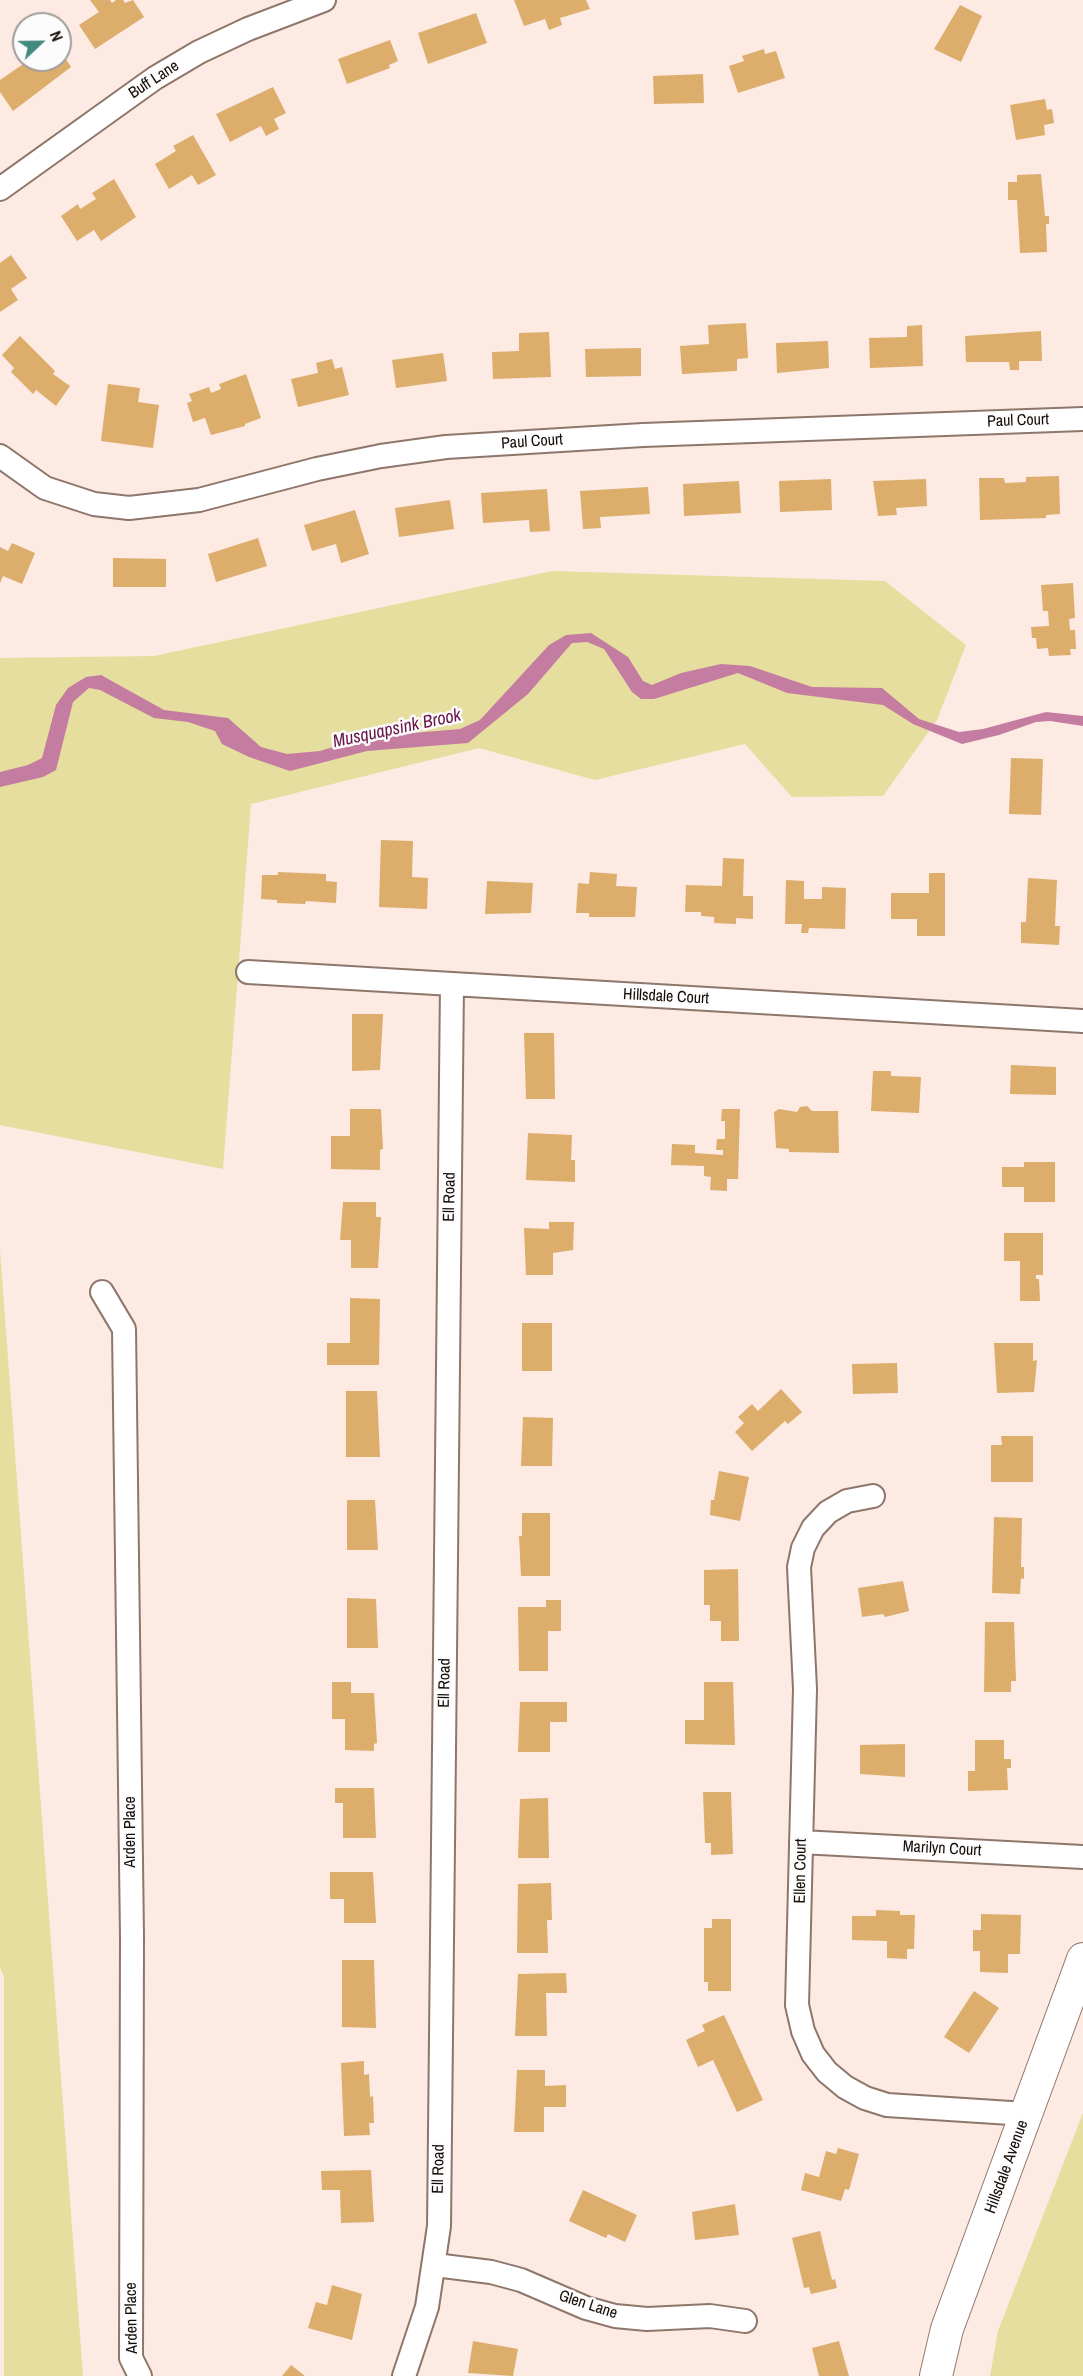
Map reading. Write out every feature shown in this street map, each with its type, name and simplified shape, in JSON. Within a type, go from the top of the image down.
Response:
[{"type":"street","name":"Buff Lane","points":[[0,189],[164,73],[248,29],[324,0]]},
{"type":"street","name":"Paul Court","points":[[0,456],[45,488],[94,504],[129,508],[199,500],[317,469],[381,456],[446,447],[643,435],[1083,419]]},
{"type":"street","name":"Hillsdale Court","points":[[248,972],[1083,1021]]},
{"type":"street","name":"Ell Road","points":[[404,2376],[427,2307],[439,2226],[452,984]]},
{"type":"street","name":"Arden Place","points":[[102,1292],[124,1329],[132,1913],[131,2358],[140,2376]]},
{"type":"street","name":"Ellen Court","points":[[873,1496],[847,1501],[828,1512],[813,1528],[803,1548],[799,1567],[804,1689],[797,2005],[803,2031],[813,2054],[827,2072],[845,2087],[865,2098],[887,2105],[1026,2114]]},
{"type":"street","name":"Marilyn Court","points":[[801,1842],[1083,1857]]},
{"type":"street","name":"Hillsdale Avenue","points":[[936,2376],[947,2329],[1083,1959]]},
{"type":"street","name":"Glen Lane","points":[[435,2265],[491,2272],[521,2280],[586,2308],[615,2316],[647,2319],[710,2316],[745,2321]]},
{"type":"shaded area","points":[[552,571],[885,581],[966,645],[937,720],[883,796],[792,797],[745,744],[595,780],[479,748],[251,804],[223,1169],[0,1125],[0,658],[154,656]]},
{"type":"shaded area","points":[[591,633],[628,657],[643,681],[652,685],[681,673],[721,664],[750,666],[812,687],[882,688],[919,719],[959,732],[983,729],[1046,712],[1083,716],[1083,726],[1050,721],[1036,722],[999,735],[962,744],[913,724],[883,705],[787,693],[738,673],[654,699],[641,699],[632,692],[604,649],[587,642],[572,643],[528,694],[468,743],[367,751],[290,771],[249,757],[222,744],[215,731],[188,722],[154,718],[100,690],[89,688],[73,702],[56,770],[43,777],[0,787],[0,772],[28,765],[42,758],[56,705],[68,688],[86,677],[101,675],[164,710],[228,718],[261,747],[287,754],[320,751],[366,737],[460,729],[480,720],[549,645],[566,635]]},
{"type":"shaded area","points":[[0,1250],[83,2376],[4,2376],[4,1977],[0,1968]]},
{"type":"shaded area","points":[[1083,2113],[1083,2376],[990,2376],[998,2331]]},
{"type":"building","points":[[90,0],[110,0],[112,3],[116,0],[123,0],[125,3],[133,0],[144,17],[95,49],[79,25],[99,12]]},
{"type":"building","points":[[514,0],[586,0],[590,9],[560,18],[562,25],[549,30],[545,19],[524,26]]},
{"type":"building","points":[[960,5],[982,16],[961,62],[934,49]]},
{"type":"building","points":[[476,13],[487,43],[428,64],[418,33]]},
{"type":"building","points":[[390,40],[398,61],[389,65],[390,68],[347,84],[338,59]]},
{"type":"building","points":[[764,49],[765,54],[776,51],[785,78],[738,93],[729,66],[744,61],[742,56]]},
{"type":"building","points":[[12,72],[64,72],[13,111],[0,92],[0,80]]},
{"type":"building","points":[[703,74],[704,103],[654,104],[653,76]]},
{"type":"building","points":[[273,87],[286,113],[274,119],[279,129],[266,136],[261,126],[230,142],[216,114]]},
{"type":"building","points":[[1045,99],[1047,110],[1052,109],[1054,123],[1044,125],[1045,135],[1016,140],[1010,105]]},
{"type":"building","points":[[193,135],[216,175],[198,185],[192,175],[169,189],[155,164],[176,151],[173,146]]},
{"type":"building","points":[[1041,174],[1045,216],[1049,216],[1049,224],[1046,224],[1047,252],[1020,253],[1017,200],[1008,200],[1008,182],[1017,182],[1017,175]]},
{"type":"building","points":[[114,179],[136,217],[101,241],[94,230],[77,241],[61,216],[78,204],[80,209],[96,199],[92,193]]},
{"type":"building","points":[[11,255],[27,278],[11,289],[18,300],[0,312],[0,263]]},
{"type":"building","points":[[746,323],[748,358],[737,359],[737,371],[682,374],[680,346],[709,344],[708,325]]},
{"type":"building","points":[[922,325],[923,366],[870,368],[869,338],[907,337],[907,326]]},
{"type":"building","points":[[1041,331],[1042,361],[1019,361],[1019,370],[1010,370],[1009,362],[966,362],[965,336]]},
{"type":"building","points":[[549,332],[551,377],[493,379],[492,352],[519,351],[519,333]]},
{"type":"building","points":[[20,336],[55,371],[53,374],[70,386],[56,406],[36,390],[33,394],[11,372],[14,368],[2,355]]},
{"type":"building","points":[[828,341],[829,368],[777,373],[776,343]]},
{"type":"building","points":[[641,348],[641,376],[586,377],[585,349]]},
{"type":"building","points":[[443,353],[447,381],[396,388],[392,360]]},
{"type":"building","points":[[332,359],[335,369],[342,367],[349,395],[298,407],[291,379],[318,373],[316,363]]},
{"type":"building","points":[[246,374],[261,418],[245,426],[211,435],[205,418],[193,422],[187,403],[192,401],[189,394],[209,387],[211,393],[221,389],[219,384]]},
{"type":"building","points":[[108,384],[140,388],[138,402],[159,405],[153,448],[101,441]]},
{"type":"building","points":[[1059,476],[1060,514],[1046,515],[1046,518],[980,520],[979,478],[1004,478],[1005,483],[1026,482],[1026,477]]},
{"type":"building","points":[[831,479],[832,510],[780,512],[779,481]]},
{"type":"building","points":[[926,479],[927,506],[896,508],[897,515],[878,516],[873,481]]},
{"type":"building","points":[[739,481],[741,513],[684,516],[683,484]]},
{"type":"building","points":[[648,487],[650,514],[600,517],[601,528],[583,529],[580,491]]},
{"type":"building","points":[[547,489],[550,531],[530,532],[529,520],[483,523],[481,493]]},
{"type":"building","points":[[450,500],[454,529],[399,537],[395,508]]},
{"type":"building","points":[[355,510],[369,554],[341,563],[336,544],[312,551],[304,525]]},
{"type":"building","points":[[258,538],[267,566],[216,582],[208,554]]},
{"type":"building","points":[[12,543],[35,553],[22,584],[3,576],[0,583],[0,547],[8,551]]},
{"type":"building","points":[[113,558],[166,559],[166,587],[113,587]]},
{"type":"building","points":[[1073,583],[1075,618],[1069,619],[1070,630],[1075,630],[1076,649],[1070,649],[1071,655],[1049,656],[1048,648],[1037,649],[1036,638],[1032,638],[1031,627],[1049,626],[1048,611],[1043,611],[1041,585]]},
{"type":"building","points":[[1011,758],[1043,759],[1041,815],[1009,814]]},
{"type":"building","points":[[381,840],[413,841],[412,877],[428,878],[427,909],[379,907]]},
{"type":"building","points":[[723,858],[744,859],[743,896],[753,896],[753,919],[736,918],[736,924],[714,923],[714,917],[701,916],[701,912],[685,912],[686,885],[722,886]]},
{"type":"building","points":[[278,872],[326,874],[326,881],[337,882],[336,903],[306,901],[305,904],[277,903],[277,900],[261,899],[262,875],[278,875]]},
{"type":"building","points":[[590,872],[617,874],[616,886],[637,887],[635,917],[589,917],[589,913],[576,913],[578,883],[589,884]]},
{"type":"building","points":[[929,873],[945,873],[945,936],[917,936],[917,919],[891,919],[891,893],[929,893]]},
{"type":"building","points":[[1028,878],[1057,880],[1055,926],[1060,926],[1059,945],[1021,943],[1021,922],[1026,922]]},
{"type":"building","points":[[786,880],[804,881],[804,899],[822,899],[822,887],[846,888],[845,929],[809,928],[808,933],[801,933],[802,924],[785,924]]},
{"type":"building","points":[[487,881],[533,883],[531,913],[485,914]]},
{"type":"building","points":[[352,1014],[383,1014],[380,1070],[352,1071]]},
{"type":"building","points":[[524,1033],[554,1033],[555,1099],[526,1099]]},
{"type":"building","points":[[1011,1065],[1056,1067],[1056,1095],[1010,1094]]},
{"type":"building","points":[[873,1071],[891,1071],[891,1076],[921,1077],[919,1113],[871,1111]]},
{"type":"building","points":[[807,1106],[812,1111],[838,1111],[839,1153],[789,1152],[789,1149],[776,1148],[774,1112],[779,1109],[797,1112],[800,1107]]},
{"type":"building","points":[[350,1109],[381,1109],[383,1149],[380,1150],[380,1170],[331,1169],[331,1136],[350,1136]]},
{"type":"building","points":[[722,1109],[740,1109],[738,1179],[727,1179],[727,1191],[710,1190],[711,1177],[704,1176],[704,1166],[671,1165],[672,1144],[695,1145],[695,1153],[723,1155],[723,1150],[716,1150],[717,1139],[725,1139],[725,1121],[721,1121]]},
{"type":"building","points":[[528,1133],[572,1135],[571,1160],[575,1160],[575,1182],[526,1180]]},
{"type":"building","points":[[1024,1162],[1055,1162],[1055,1202],[1024,1202],[1024,1187],[1002,1187],[1002,1167],[1024,1167]]},
{"type":"building","points":[[343,1202],[376,1202],[376,1217],[381,1217],[378,1268],[351,1268],[351,1240],[340,1240]]},
{"type":"building","points":[[549,1222],[574,1222],[573,1250],[553,1253],[553,1275],[526,1275],[524,1228],[549,1229]]},
{"type":"building","points":[[1004,1233],[1043,1233],[1043,1275],[1036,1275],[1036,1279],[1039,1279],[1040,1301],[1020,1301],[1020,1261],[1004,1261]]},
{"type":"building","points":[[350,1298],[380,1299],[379,1365],[327,1365],[327,1343],[350,1343]]},
{"type":"building","points":[[522,1323],[552,1323],[552,1371],[522,1371]]},
{"type":"building","points":[[994,1343],[1033,1343],[1033,1361],[1037,1360],[1034,1392],[997,1393]]},
{"type":"building","points":[[897,1363],[898,1393],[853,1394],[852,1364]]},
{"type":"building","points":[[781,1389],[802,1412],[788,1424],[785,1421],[752,1451],[735,1432],[744,1423],[738,1417],[752,1404],[758,1411]]},
{"type":"building","points":[[346,1391],[377,1391],[380,1457],[346,1457]]},
{"type":"building","points":[[523,1417],[553,1418],[552,1466],[521,1466]]},
{"type":"building","points":[[1001,1436],[1033,1436],[1033,1482],[991,1482],[991,1445],[1002,1445]]},
{"type":"building","points":[[719,1471],[749,1477],[740,1521],[710,1515],[711,1500],[714,1500]]},
{"type":"building","points":[[347,1500],[375,1500],[378,1550],[347,1550]]},
{"type":"building","points":[[522,1513],[550,1513],[550,1576],[521,1576],[519,1536],[522,1536]]},
{"type":"building","points":[[994,1517],[1022,1518],[1021,1567],[1024,1567],[1024,1579],[1021,1578],[1020,1594],[992,1593]]},
{"type":"building","points":[[738,1569],[739,1641],[721,1641],[721,1621],[710,1621],[710,1605],[704,1605],[704,1570]]},
{"type":"building","points":[[903,1581],[909,1611],[885,1617],[883,1614],[862,1617],[858,1588]]},
{"type":"building","points":[[347,1598],[376,1599],[378,1648],[347,1648]]},
{"type":"building","points":[[546,1600],[561,1600],[561,1631],[548,1631],[548,1671],[519,1671],[518,1607],[546,1607]]},
{"type":"building","points":[[985,1622],[1014,1622],[1016,1681],[1011,1681],[1011,1692],[984,1692]]},
{"type":"building","points":[[332,1682],[351,1682],[351,1693],[374,1693],[377,1743],[374,1744],[374,1751],[345,1750],[345,1719],[332,1719]]},
{"type":"building","points":[[704,1682],[733,1682],[735,1745],[685,1744],[685,1720],[704,1720]]},
{"type":"building","points":[[520,1702],[567,1702],[567,1722],[550,1722],[550,1752],[518,1752]]},
{"type":"building","points":[[975,1740],[1004,1740],[1004,1759],[1011,1759],[1011,1768],[1007,1768],[1008,1790],[968,1791],[968,1771],[975,1771]]},
{"type":"building","points":[[905,1744],[905,1777],[860,1774],[860,1745]]},
{"type":"building","points":[[335,1788],[374,1788],[376,1838],[343,1838],[343,1803],[335,1803]]},
{"type":"building","points":[[703,1792],[731,1792],[733,1854],[711,1855],[711,1843],[705,1843]]},
{"type":"building","points":[[548,1798],[549,1858],[518,1858],[520,1799]]},
{"type":"building","points":[[330,1872],[373,1872],[376,1923],[344,1923],[344,1899],[330,1899]]},
{"type":"building","points":[[551,1883],[552,1920],[547,1920],[548,1953],[517,1953],[518,1884]]},
{"type":"building","points":[[876,1910],[900,1911],[900,1915],[915,1915],[914,1949],[907,1949],[907,1959],[887,1958],[887,1941],[852,1940],[852,1916],[876,1916]]},
{"type":"building","points":[[981,1914],[1021,1915],[1020,1954],[1008,1954],[1008,1973],[980,1972],[980,1951],[973,1951],[973,1930],[981,1930]]},
{"type":"building","points":[[712,1919],[731,1919],[731,1991],[708,1991],[708,1982],[704,1982],[704,1928],[712,1928]]},
{"type":"building","points":[[342,1960],[374,1960],[376,2028],[342,2027]]},
{"type":"building","points":[[566,1973],[567,1993],[546,1993],[547,2036],[515,2036],[518,1974]]},
{"type":"building","points":[[974,1991],[999,2008],[969,2053],[944,2037]]},
{"type":"building","points":[[724,2015],[763,2100],[737,2112],[713,2060],[698,2067],[686,2040],[705,2031],[702,2025]]},
{"type":"building","points":[[364,2061],[364,2075],[369,2074],[370,2097],[373,2096],[374,2123],[369,2123],[370,2135],[344,2136],[341,2063]]},
{"type":"building","points":[[517,2070],[545,2070],[545,2086],[566,2085],[566,2107],[544,2107],[544,2132],[514,2132]]},
{"type":"building","points":[[838,2148],[859,2154],[849,2190],[845,2189],[841,2201],[801,2190],[805,2173],[819,2177],[826,2151],[836,2154]]},
{"type":"building","points":[[371,2170],[374,2222],[341,2223],[340,2190],[322,2190],[321,2171]]},
{"type":"building","points":[[583,2190],[637,2215],[625,2242],[608,2234],[606,2238],[569,2221]]},
{"type":"building","points":[[735,2204],[739,2235],[695,2240],[692,2212]]},
{"type":"building","points":[[820,2231],[832,2280],[835,2279],[837,2288],[811,2294],[809,2287],[804,2288],[792,2238]]},
{"type":"building","points":[[332,2285],[362,2294],[352,2340],[308,2328],[316,2302],[327,2305]]},
{"type":"building","points":[[473,2341],[518,2349],[513,2376],[468,2373]]},
{"type":"building","points":[[839,2341],[849,2376],[819,2376],[812,2348]]},
{"type":"building","points":[[291,2365],[305,2376],[282,2376]]},
{"type":"water label","name":"Musquapsink Brook","points":[[397,729]]}]
